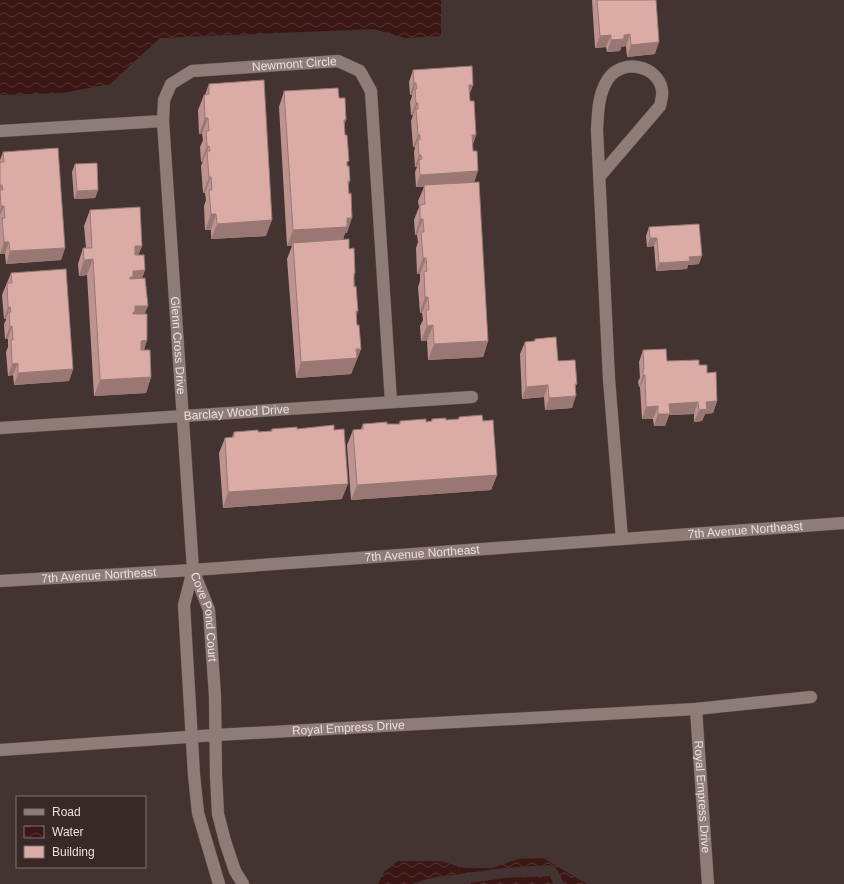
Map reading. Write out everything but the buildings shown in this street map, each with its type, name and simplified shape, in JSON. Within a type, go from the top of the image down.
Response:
[{"type":"street","name":"Newmont Circle","points":[[163,121],[164,100],[171,84],[192,71],[338,62],[360,71],[371,91],[391,402]]},
{"type":"street","points":[[600,176],[660,106],[663,92],[661,83],[655,74],[647,69],[626,67],[615,71],[608,78],[602,89],[598,112],[600,176],[610,380],[622,539]]},
{"type":"street","points":[[0,131],[163,121]]},
{"type":"street","name":"Glenn Cross Drive","points":[[163,121],[193,570]]},
{"type":"street","name":"Barclay Wood Drive","points":[[0,428],[472,397]]},
{"type":"street","name":"7th Avenue Northeast","points":[[0,581],[193,570],[844,523]]},
{"type":"street","name":"Cove Pond Court","points":[[193,570],[209,610],[216,735],[218,814],[235,871],[243,884]]},
{"type":"street","name":"Cove Pond Court","points":[[193,570],[184,605],[191,737],[198,813],[219,884]]},
{"type":"street","name":"Royal Empress Drive","points":[[0,750],[216,735],[696,709],[811,697]]},
{"type":"street","name":"Royal Empress Drive","points":[[696,709],[708,884]]},
{"type":"water","points":[[0,0],[441,0],[441,36],[405,38],[374,29],[160,38],[110,84],[62,93],[0,95]]},
{"type":"water","points":[[543,858],[587,884],[564,884],[557,870],[550,865],[504,868],[430,878],[412,884],[378,884],[384,872],[398,861],[441,861],[464,868],[493,868],[518,859]]},
{"type":"water","points":[[550,876],[553,884],[463,884],[505,878]]}]
